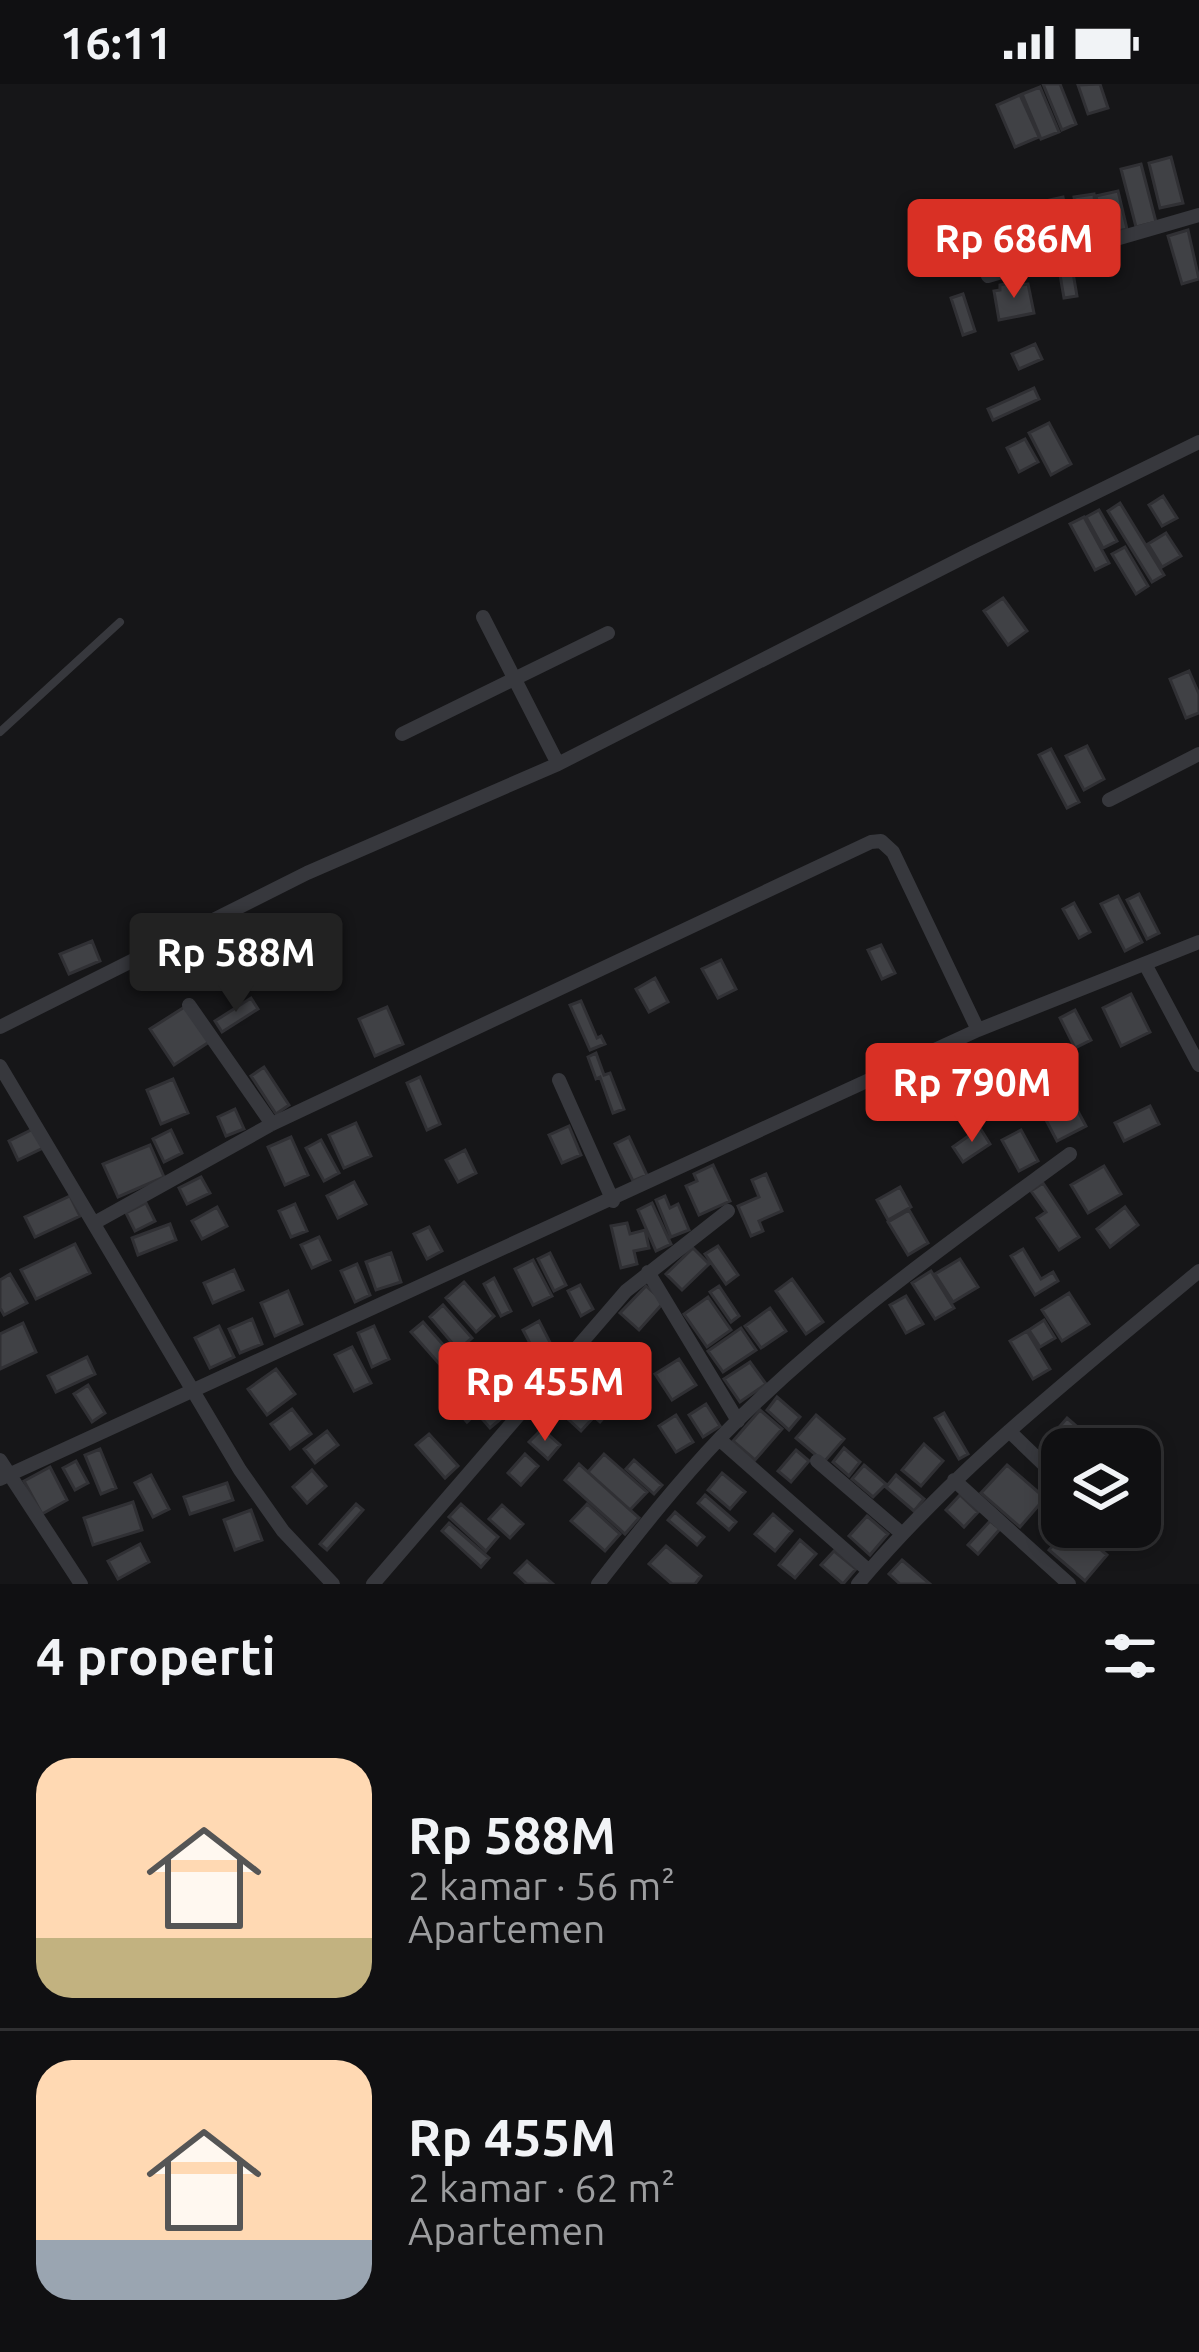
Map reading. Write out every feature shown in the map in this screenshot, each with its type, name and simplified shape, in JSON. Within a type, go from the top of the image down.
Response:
[{"type":"street","points":[[988,276],[1199,215]]},
{"type":"street","points":[[0,1027],[307,873],[558,764],[1199,442]]},
{"type":"street","points":[[483,617],[558,764]]},
{"type":"street","points":[[402,734],[608,633]]},
{"type":"street","points":[[1109,800],[1199,754]]},
{"type":"street","points":[[96,1222],[272,1124],[872,842],[881,841],[893,852],[978,1030]]},
{"type":"street","points":[[5,1477],[978,1030],[1199,942]]},
{"type":"street","points":[[1145,964],[1199,1065]]},
{"type":"street","points":[[189,1005],[272,1124]]},
{"type":"street","points":[[0,1066],[191,1390],[283,1531],[333,1584]]},
{"type":"street","points":[[560,1080],[613,1201]]},
{"type":"street","points":[[598,1584],[719,1438],[788,1372],[958,1236],[1070,1154]]},
{"type":"street","points":[[373,1584],[626,1291],[728,1211]]},
{"type":"street","points":[[858,1584],[900,1532],[954,1480],[1199,1271]]},
{"type":"street","points":[[648,1272],[738,1420]]},
{"type":"street","points":[[1009,1431],[1041,1462]]},
{"type":"street","points":[[719,1438],[869,1570]]},
{"type":"street","points":[[0,1460],[5,1477],[81,1584]]},
{"type":"street","points":[[817,1461],[900,1532]]},
{"type":"street","points":[[954,1480],[1069,1584]]},
{"type":"lane","points":[[0,732],[120,622]]},
{"type":"building","points":[[1043,84],[1060,84],[1076,124],[1062,130]]},
{"type":"building","points":[[1100,84],[1108,108],[1088,114],[1078,85]]},
{"type":"building","points":[[1040,87],[1059,132],[1041,139],[1022,94]]},
{"type":"building","points":[[1020,95],[1039,137],[1015,147],[997,105]]},
{"type":"building","points":[[1171,157],[1183,203],[1160,208],[1149,163]]},
{"type":"building","points":[[1141,164],[1156,222],[1136,227],[1121,169]]},
{"type":"building","points":[[1118,191],[1127,229],[1105,234],[1096,196]]},
{"type":"building","points":[[1094,194],[1096,226],[1080,232],[1074,197]]},
{"type":"building","points":[[1063,197],[1064,202],[1070,201],[1073,216],[1048,221],[1045,208],[1051,207],[1050,200]]},
{"type":"building","points":[[1072,217],[1077,238],[1054,246],[1048,222]]},
{"type":"building","points":[[992,229],[995,242],[1008,239],[1013,260],[984,267],[976,233]]},
{"type":"building","points":[[1188,230],[1199,279],[1182,284],[1168,236]]},
{"type":"building","points":[[1071,261],[1077,296],[1064,298],[1058,263]]},
{"type":"building","points":[[1020,281],[1028,284],[1034,313],[999,320],[994,291]]},
{"type":"building","points":[[963,294],[975,331],[963,335],[951,298]]},
{"type":"building","points":[[1035,344],[1042,359],[1019,369],[1012,354]]},
{"type":"building","points":[[1034,388],[1039,399],[993,420],[988,409]]},
{"type":"building","points":[[1049,423],[1071,464],[1051,475],[1029,433]]},
{"type":"building","points":[[1025,439],[1038,462],[1019,472],[1007,448]]},
{"type":"building","points":[[1163,496],[1177,518],[1162,526],[1149,505]]},
{"type":"building","points":[[1120,503],[1164,575],[1152,582],[1108,511]]},
{"type":"building","points":[[1099,510],[1117,541],[1103,548],[1086,517]]},
{"type":"building","points":[[1084,517],[1109,563],[1095,570],[1070,524]]},
{"type":"building","points":[[1166,533],[1181,556],[1162,567],[1148,544]]},
{"type":"building","points":[[1125,547],[1148,586],[1136,594],[1112,554]]},
{"type":"building","points":[[1003,598],[1027,631],[1008,645],[984,611]]},
{"type":"building","points":[[1189,671],[1199,694],[1199,713],[1186,718],[1170,679]]},
{"type":"building","points":[[1087,746],[1104,779],[1084,790],[1066,756]]},
{"type":"building","points":[[1051,749],[1079,802],[1067,808],[1039,755]]},
{"type":"building","points":[[1139,894],[1159,933],[1147,939],[1127,900]]},
{"type":"building","points":[[1118,896],[1142,942],[1125,951],[1101,904]]},
{"type":"building","points":[[1074,903],[1090,932],[1079,938],[1063,909]]},
{"type":"building","points":[[92,941],[100,961],[69,974],[60,954]]},
{"type":"building","points":[[881,945],[895,973],[882,979],[868,950]]},
{"type":"building","points":[[721,960],[736,989],[718,998],[702,969]]},
{"type":"building","points":[[655,978],[668,1002],[649,1012],[636,989]]},
{"type":"building","points":[[1131,994],[1150,1032],[1121,1046],[1103,1008]]},
{"type":"building","points":[[251,998],[258,1009],[222,1032],[215,1021]]},
{"type":"building","points":[[581,1001],[597,1038],[601,1036],[605,1044],[590,1050],[570,1005]]},
{"type":"building","points":[[186,1006],[209,1042],[174,1065],[150,1029]]},
{"type":"building","points":[[387,1007],[403,1044],[375,1056],[359,1019]]},
{"type":"building","points":[[1075,1010],[1091,1040],[1075,1048],[1060,1018]]},
{"type":"building","points":[[596,1053],[624,1109],[613,1113],[600,1077],[596,1079],[588,1057]]},
{"type":"building","points":[[264,1067],[289,1105],[276,1114],[251,1076]]},
{"type":"building","points":[[420,1077],[440,1124],[427,1130],[407,1083]]},
{"type":"building","points":[[173,1079],[188,1113],[161,1124],[147,1090]]},
{"type":"building","points":[[1062,1082],[1086,1126],[1057,1141],[1034,1097]]},
{"type":"building","points":[[1150,1106],[1159,1124],[1124,1141],[1115,1123]]},
{"type":"building","points":[[235,1109],[244,1129],[226,1136],[218,1117]]},
{"type":"building","points":[[356,1123],[371,1156],[344,1168],[329,1135]]},
{"type":"building","points":[[569,1126],[581,1155],[562,1163],[549,1135]]},
{"type":"building","points":[[35,1128],[45,1147],[18,1160],[9,1141]]},
{"type":"building","points":[[980,1128],[990,1144],[963,1162],[953,1147]]},
{"type":"building","points":[[171,1130],[182,1153],[164,1162],[153,1139]]},
{"type":"building","points":[[1021,1130],[1038,1161],[1019,1171],[1002,1140]]},
{"type":"building","points":[[291,1137],[308,1175],[285,1185],[268,1147]]},
{"type":"building","points":[[629,1137],[647,1175],[633,1181],[615,1144]]},
{"type":"building","points":[[321,1140],[339,1173],[324,1181],[306,1148]]},
{"type":"building","points":[[150,1145],[164,1177],[118,1197],[103,1164]]},
{"type":"building","points":[[465,1150],[476,1173],[458,1182],[446,1160]]},
{"type":"building","points":[[713,1165],[730,1201],[699,1215],[686,1186],[697,1181],[694,1174]]},
{"type":"building","points":[[1104,1166],[1121,1194],[1088,1213],[1071,1185]]},
{"type":"building","points":[[766,1174],[782,1211],[759,1221],[763,1231],[751,1236],[738,1206],[759,1197],[752,1180]]},
{"type":"building","points":[[201,1177],[210,1193],[187,1204],[179,1188]]},
{"type":"building","points":[[354,1182],[366,1204],[338,1218],[327,1196]]},
{"type":"building","points":[[1043,1183],[1079,1237],[1059,1250],[1037,1218],[1046,1212],[1031,1191]]},
{"type":"building","points":[[900,1187],[911,1207],[888,1220],[877,1200]]},
{"type":"building","points":[[70,1196],[80,1216],[35,1237],[25,1217]]},
{"type":"building","points":[[665,1196],[670,1208],[678,1204],[689,1230],[671,1237],[656,1200]]},
{"type":"building","points":[[146,1203],[155,1221],[135,1231],[126,1213]]},
{"type":"building","points":[[652,1203],[671,1244],[656,1251],[638,1210]]},
{"type":"building","points":[[295,1204],[307,1231],[291,1237],[279,1211]]},
{"type":"building","points":[[217,1207],[227,1226],[202,1239],[192,1221]]},
{"type":"building","points":[[1125,1207],[1138,1225],[1110,1247],[1097,1229]]},
{"type":"building","points":[[909,1210],[928,1243],[908,1255],[888,1222]]},
{"type":"building","points":[[627,1223],[630,1234],[645,1230],[649,1248],[634,1251],[637,1264],[621,1268],[611,1226]]},
{"type":"building","points":[[170,1224],[176,1240],[138,1255],[132,1238]]},
{"type":"building","points":[[429,1227],[442,1251],[427,1259],[414,1234]]},
{"type":"building","points":[[319,1237],[330,1260],[312,1268],[301,1245]]},
{"type":"building","points":[[75,1244],[90,1273],[36,1299],[21,1270]]},
{"type":"building","points":[[718,1246],[738,1275],[726,1284],[705,1254]]},
{"type":"building","points":[[693,1248],[709,1264],[682,1290],[666,1274]]},
{"type":"building","points":[[1023,1249],[1041,1279],[1053,1272],[1058,1281],[1035,1295],[1011,1256]]},
{"type":"building","points":[[391,1253],[401,1282],[376,1290],[366,1262]]},
{"type":"building","points":[[550,1253],[566,1285],[554,1291],[538,1259]]},
{"type":"building","points":[[960,1259],[978,1287],[953,1302],[935,1274]]},
{"type":"building","points":[[533,1260],[552,1296],[533,1305],[515,1269]]},
{"type":"building","points":[[357,1264],[370,1295],[355,1302],[341,1271]]},
{"type":"building","points":[[234,1270],[243,1290],[213,1303],[204,1283]]},
{"type":"building","points":[[931,1271],[954,1308],[935,1319],[912,1283]]},
{"type":"building","points":[[10,1274],[27,1303],[4,1315],[0,1280]]},
{"type":"building","points":[[494,1278],[511,1311],[501,1316],[484,1284]]},
{"type":"building","points":[[792,1279],[823,1322],[806,1334],[776,1291]]},
{"type":"building","points":[[464,1282],[494,1316],[476,1332],[446,1298]]},
{"type":"building","points":[[580,1285],[593,1309],[581,1316],[568,1291]]},
{"type":"building","points":[[646,1286],[664,1302],[639,1330],[620,1313]]},
{"type":"building","points":[[719,1286],[739,1316],[731,1322],[710,1292]]},
{"type":"building","points":[[288,1291],[302,1324],[275,1336],[261,1303]]},
{"type":"building","points":[[1069,1293],[1089,1324],[1062,1341],[1042,1310]]},
{"type":"building","points":[[906,1296],[923,1324],[906,1333],[890,1305]]},
{"type":"building","points":[[708,1297],[731,1330],[707,1347],[684,1314]]},
{"type":"building","points":[[443,1305],[472,1338],[458,1350],[430,1317]]},
{"type":"building","points":[[770,1308],[786,1331],[761,1348],[745,1326]]},
{"type":"building","points":[[252,1319],[262,1344],[240,1353],[229,1329]]},
{"type":"building","points":[[1044,1320],[1055,1338],[1040,1347],[1029,1330]]},
{"type":"building","points":[[539,1321],[558,1358],[542,1366],[523,1330]]},
{"type":"building","points":[[423,1322],[454,1357],[442,1367],[411,1332]]},
{"type":"building","points":[[23,1323],[36,1352],[0,1369],[0,1334]]},
{"type":"building","points":[[219,1326],[234,1357],[210,1368],[195,1338]]},
{"type":"building","points":[[374,1326],[389,1359],[372,1367],[358,1333]]},
{"type":"building","points":[[741,1328],[756,1350],[723,1372],[708,1351]]},
{"type":"building","points":[[1027,1331],[1050,1369],[1033,1379],[1010,1341]]},
{"type":"building","points":[[352,1347],[371,1383],[354,1391],[335,1355]]},
{"type":"building","points":[[87,1357],[95,1374],[56,1392],[48,1376]]},
{"type":"building","points":[[679,1359],[696,1385],[672,1400],[655,1374]]},
{"type":"building","points":[[750,1362],[766,1384],[740,1402],[724,1379]]},
{"type":"building","points":[[276,1369],[295,1394],[267,1415],[248,1389]]},
{"type":"building","points":[[469,1379],[503,1417],[490,1428],[477,1413],[467,1422],[455,1408],[465,1400],[456,1390]]},
{"type":"building","points":[[88,1385],[105,1413],[92,1422],[74,1394]]},
{"type":"building","points":[[580,1386],[609,1412],[600,1422],[571,1396]]},
{"type":"building","points":[[777,1397],[800,1417],[789,1430],[767,1410]]},
{"type":"building","points":[[568,1399],[591,1420],[581,1431],[558,1410]]},
{"type":"building","points":[[706,1404],[720,1426],[703,1437],[689,1415]]},
{"type":"building","points":[[292,1409],[311,1434],[290,1449],[271,1424]]},
{"type":"building","points":[[760,1410],[782,1429],[755,1460],[733,1441]]},
{"type":"building","points":[[944,1413],[968,1454],[959,1459],[935,1418]]},
{"type":"building","points":[[676,1415],[693,1442],[676,1452],[659,1426]]},
{"type":"building","points":[[816,1415],[844,1439],[824,1462],[796,1438]]},
{"type":"building","points":[[1067,1418],[1078,1428],[1058,1428]]},
{"type":"building","points":[[542,1429],[560,1445],[548,1459],[529,1442]]},
{"type":"building","points":[[327,1431],[338,1445],[315,1463],[304,1449]]},
{"type":"building","points":[[429,1434],[458,1466],[445,1478],[416,1445]]},
{"type":"building","points":[[924,1444],[943,1461],[921,1486],[902,1470]]},
{"type":"building","points":[[844,1448],[860,1462],[849,1476],[833,1462]]},
{"type":"building","points":[[100,1449],[116,1488],[101,1494],[85,1455]]},
{"type":"building","points":[[796,1450],[809,1461],[791,1482],[778,1471]]},
{"type":"building","points":[[525,1454],[538,1466],[521,1485],[508,1473]]},
{"type":"building","points":[[604,1454],[647,1492],[630,1510],[588,1472]]},
{"type":"building","points":[[634,1460],[662,1485],[654,1494],[626,1469]]},
{"type":"building","points":[[76,1461],[88,1483],[75,1490],[63,1468]]},
{"type":"building","points":[[579,1464],[639,1518],[625,1534],[565,1480]]},
{"type":"building","points":[[864,1465],[886,1484],[873,1497],[852,1479]]},
{"type":"building","points":[[1007,1465],[1041,1495],[1041,1503],[1020,1527],[981,1493]]},
{"type":"building","points":[[50,1467],[67,1500],[42,1514],[24,1481]]},
{"type":"building","points":[[312,1470],[326,1486],[307,1503],[293,1487]]},
{"type":"building","points":[[722,1473],[745,1492],[730,1509],[708,1490]]},
{"type":"building","points":[[151,1475],[169,1509],[153,1517],[135,1483]]},
{"type":"building","points":[[896,1475],[924,1499],[914,1511],[886,1487]]},
{"type":"building","points":[[227,1483],[233,1500],[190,1514],[184,1497]]},
{"type":"building","points":[[705,1495],[736,1522],[729,1530],[698,1503]]},
{"type":"building","points":[[960,1495],[978,1512],[964,1527],[946,1510]]},
{"type":"building","points":[[133,1502],[142,1530],[93,1545],[84,1518]]},
{"type":"building","points":[[356,1504],[363,1510],[327,1550],[320,1544]]},
{"type":"building","points":[[461,1504],[498,1537],[486,1551],[449,1517]]},
{"type":"building","points":[[587,1504],[620,1534],[605,1551],[571,1521]]},
{"type":"building","points":[[502,1505],[523,1524],[510,1538],[489,1519]]},
{"type":"building","points":[[251,1510],[262,1540],[235,1550],[224,1520]]},
{"type":"building","points":[[675,1512],[704,1537],[697,1545],[668,1520]]},
{"type":"building","points":[[773,1514],[792,1531],[775,1551],[755,1534]]},
{"type":"building","points":[[867,1516],[888,1534],[870,1555],[849,1536]]},
{"type":"building","points":[[990,1521],[1000,1529],[978,1554],[968,1545]]},
{"type":"building","points":[[449,1523],[489,1558],[481,1567],[442,1531]]},
{"type":"building","points":[[800,1540],[816,1554],[795,1578],[779,1565]]},
{"type":"building","points":[[140,1544],[149,1562],[118,1579],[108,1561]]},
{"type":"building","points":[[666,1546],[701,1576],[695,1584],[672,1584],[649,1564]]},
{"type":"building","points":[[1099,1548],[1107,1555],[1085,1581],[1049,1550]]},
{"type":"building","points":[[834,1551],[856,1569],[843,1584],[821,1565]]},
{"type":"building","points":[[902,1560],[930,1584],[900,1584],[889,1574]]},
{"type":"building","points":[[527,1561],[553,1584],[527,1584],[515,1573]]}]
